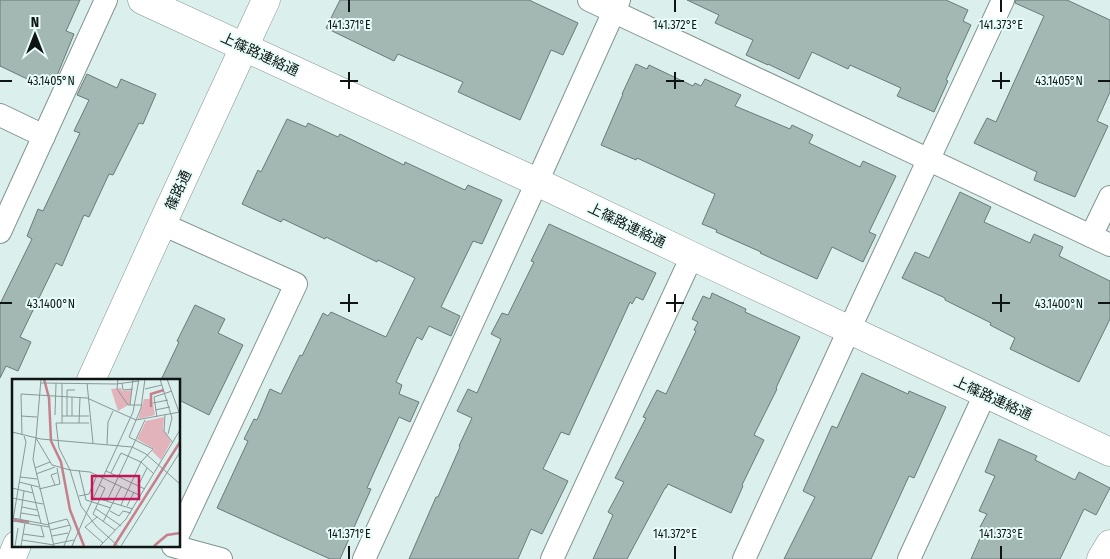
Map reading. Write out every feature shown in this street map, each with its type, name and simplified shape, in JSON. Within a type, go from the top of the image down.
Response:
[{"type":"street","points":[[0,232],[106,0]]},
{"type":"street","name":"上篠路連絡通","points":[[142,0],[537,182],[1110,452]]},
{"type":"street","name":"篠路通","points":[[91,379],[266,0]]},
{"type":"street","points":[[589,0],[616,5],[928,160],[1101,240],[1110,197]]},
{"type":"street","points":[[744,559],[1000,1]]},
{"type":"street","points":[[364,559],[616,5]]},
{"type":"street","points":[[0,114],[44,136]]},
{"type":"street","points":[[162,224],[296,284],[180,531]]},
{"type":"street","points":[[552,559],[692,256]]},
{"type":"street","points":[[909,559],[985,394]]},
{"type":"street","points":[[1101,559],[1110,544]]},
{"type":"street","points":[[11,559],[17,546]]},
{"type":"street","points":[[166,559],[172,546]]},
{"type":"street","points":[[176,546],[221,559]]},
{"type":"building","points":[[0,0],[80,0],[66,31],[74,34],[54,83],[47,80],[44,87],[0,66]]},
{"type":"building","points":[[340,0],[529,0],[578,23],[563,55],[551,50],[520,120],[458,92],[463,82],[398,54],[394,61],[326,28]]},
{"type":"building","points":[[687,0],[946,0],[968,10],[963,21],[971,25],[934,112],[897,96],[901,88],[850,65],[848,69],[812,52],[799,79],[768,65],[746,55],[753,40],[715,23],[719,15]]},
{"type":"building","points":[[1016,0],[1067,0],[1110,20],[1110,92],[1097,121],[1108,126],[1075,197],[1034,180],[1037,172],[974,143],[987,118],[996,122],[1044,16],[1015,3]]},
{"type":"building","points":[[636,64],[647,69],[649,65],[693,86],[695,83],[701,86],[705,79],[741,95],[735,106],[790,129],[792,125],[813,135],[809,143],[860,167],[863,161],[896,176],[869,232],[876,235],[863,262],[832,247],[817,279],[702,224],[715,194],[637,158],[636,160],[601,145]]},
{"type":"building","points":[[87,74],[117,88],[121,79],[156,94],[143,124],[139,123],[113,175],[109,174],[89,217],[84,215],[62,266],[56,263],[20,337],[31,342],[18,371],[6,366],[0,378],[0,304],[32,239],[27,236],[38,209],[43,211],[80,133],[74,131],[89,100],[77,95]]},
{"type":"building","points":[[287,119],[306,127],[308,123],[338,137],[340,134],[404,165],[405,162],[465,190],[468,185],[502,200],[482,244],[473,241],[441,307],[460,316],[451,336],[429,326],[422,340],[417,337],[396,382],[402,385],[399,394],[419,402],[410,422],[399,417],[367,488],[371,489],[340,559],[330,559],[217,508],[248,441],[244,439],[254,419],[257,420],[270,389],[281,394],[323,313],[328,316],[331,312],[386,337],[415,278],[326,237],[325,239],[283,219],[281,222],[242,204],[258,170],[261,172]]},
{"type":"building","points":[[960,192],[991,207],[984,222],[1030,243],[1034,234],[1063,247],[1059,256],[1110,281],[1110,319],[1079,382],[1010,349],[1015,338],[990,325],[991,323],[945,300],[945,298],[902,278],[915,252],[929,258]]},
{"type":"building","points":[[549,224],[656,273],[643,300],[636,297],[632,304],[630,302],[569,435],[561,432],[543,469],[568,481],[542,534],[531,529],[518,559],[409,559],[472,418],[457,411],[468,389],[477,393],[501,339],[491,334],[502,313],[508,315],[534,262],[531,261]]},
{"type":"building","points":[[712,293],[746,309],[745,312],[800,337],[754,435],[764,440],[742,485],[731,513],[668,484],[627,559],[593,559],[613,515],[608,512],[624,482],[615,478],[646,418],[643,417],[657,390],[666,394],[696,331],[694,330],[698,322],[692,319],[703,296],[710,299]]},
{"type":"building","points":[[195,305],[225,319],[218,333],[243,345],[209,415],[180,400],[180,379],[161,379],[179,342],[177,341]]},
{"type":"building","points":[[862,373],[908,394],[909,391],[946,407],[914,478],[909,476],[871,559],[784,559],[815,497],[803,491],[832,426],[837,428]]},
{"type":"building","points":[[999,439],[1037,456],[1035,460],[1075,480],[1079,472],[1110,488],[1096,515],[1084,509],[1060,559],[971,559],[984,529],[980,527],[987,514],[979,511],[995,476],[985,472]]}]
